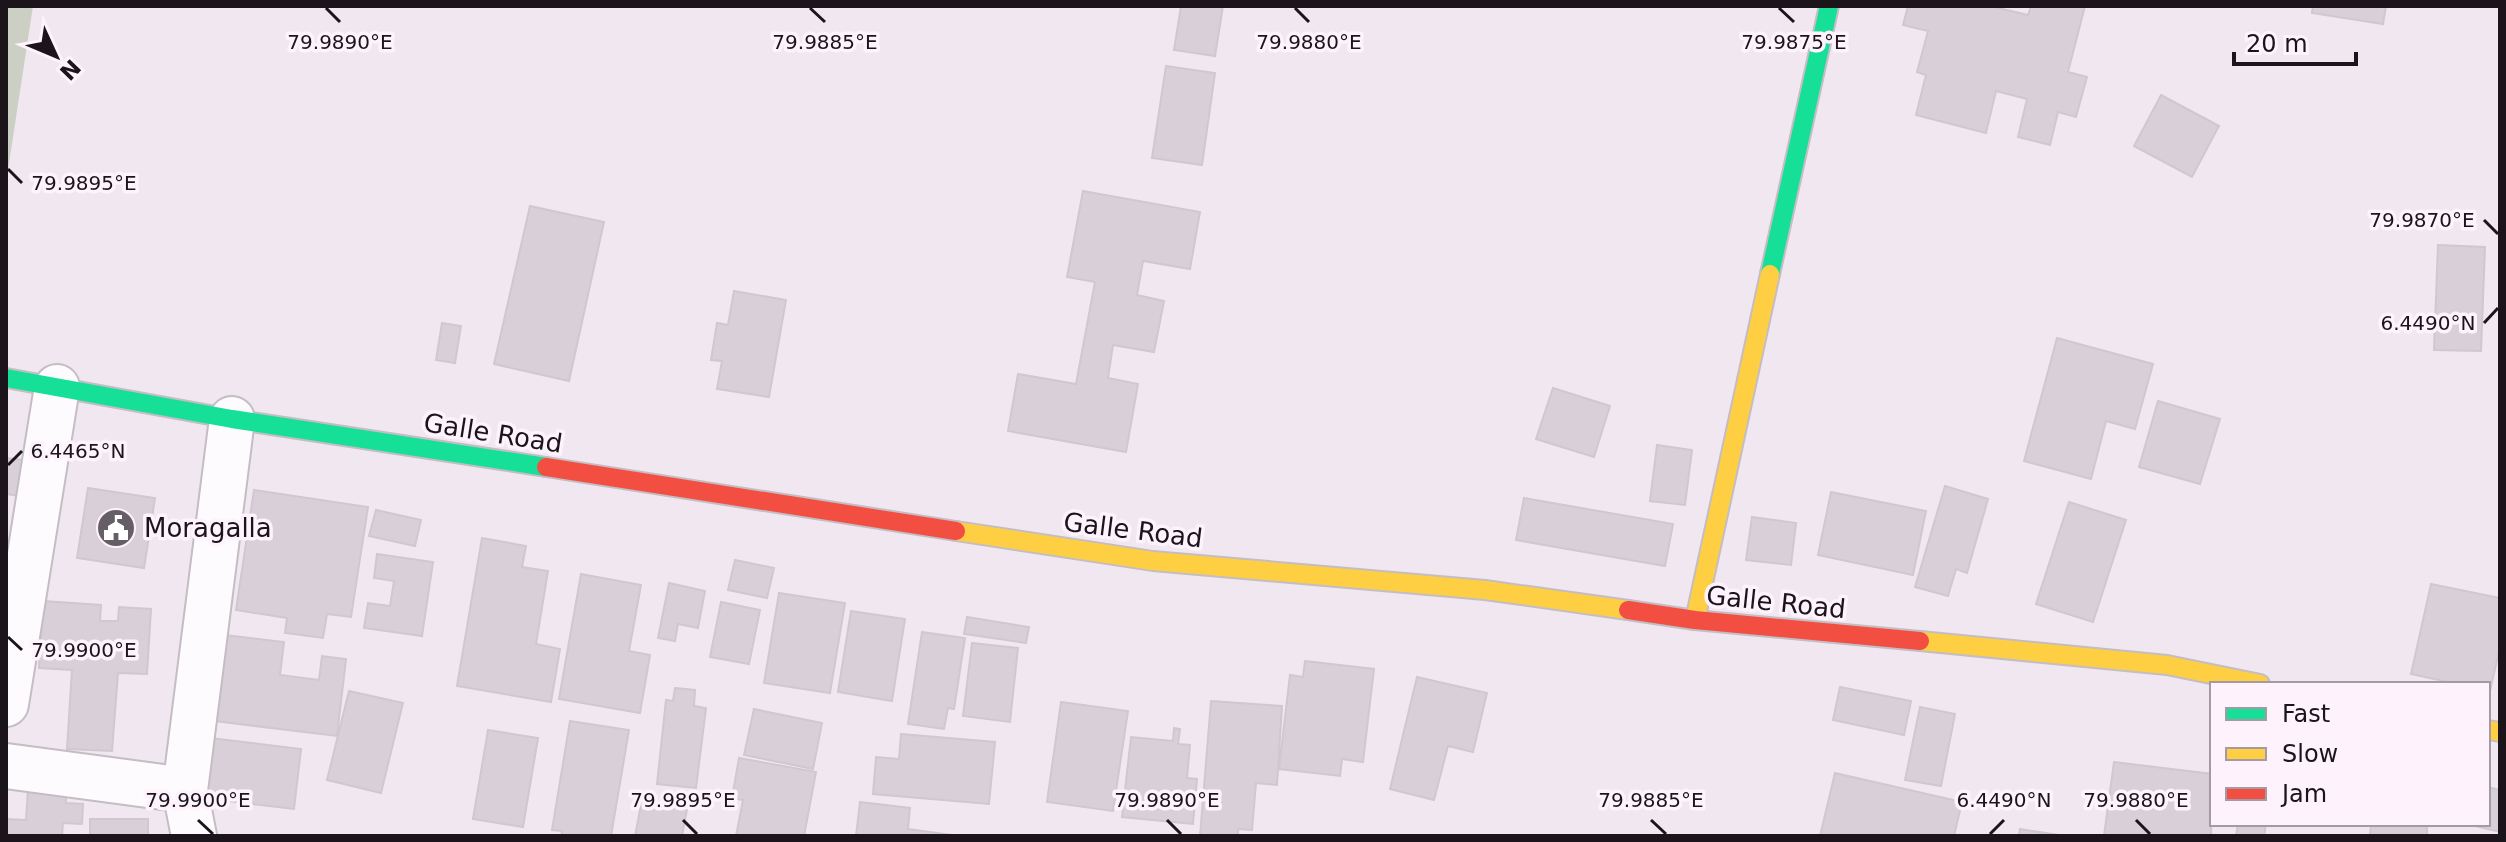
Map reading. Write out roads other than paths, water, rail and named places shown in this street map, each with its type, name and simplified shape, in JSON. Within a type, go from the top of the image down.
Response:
[{"type":"main road","points":[[1695,620],[1829,6]]},
{"type":"main road","name":"Galle Road","points":[[6,378],[232,419],[1153,561],[1485,590],[1695,620],[2167,665],[2250,682]]},
{"type":"street","points":[[6,704],[57,387]]},
{"type":"street","points":[[194,836],[185,790],[232,419]]},
{"type":"street","points":[[6,766],[185,790]]},
{"type":"place","name":"Moragalla","points":[[116,528]]}]
